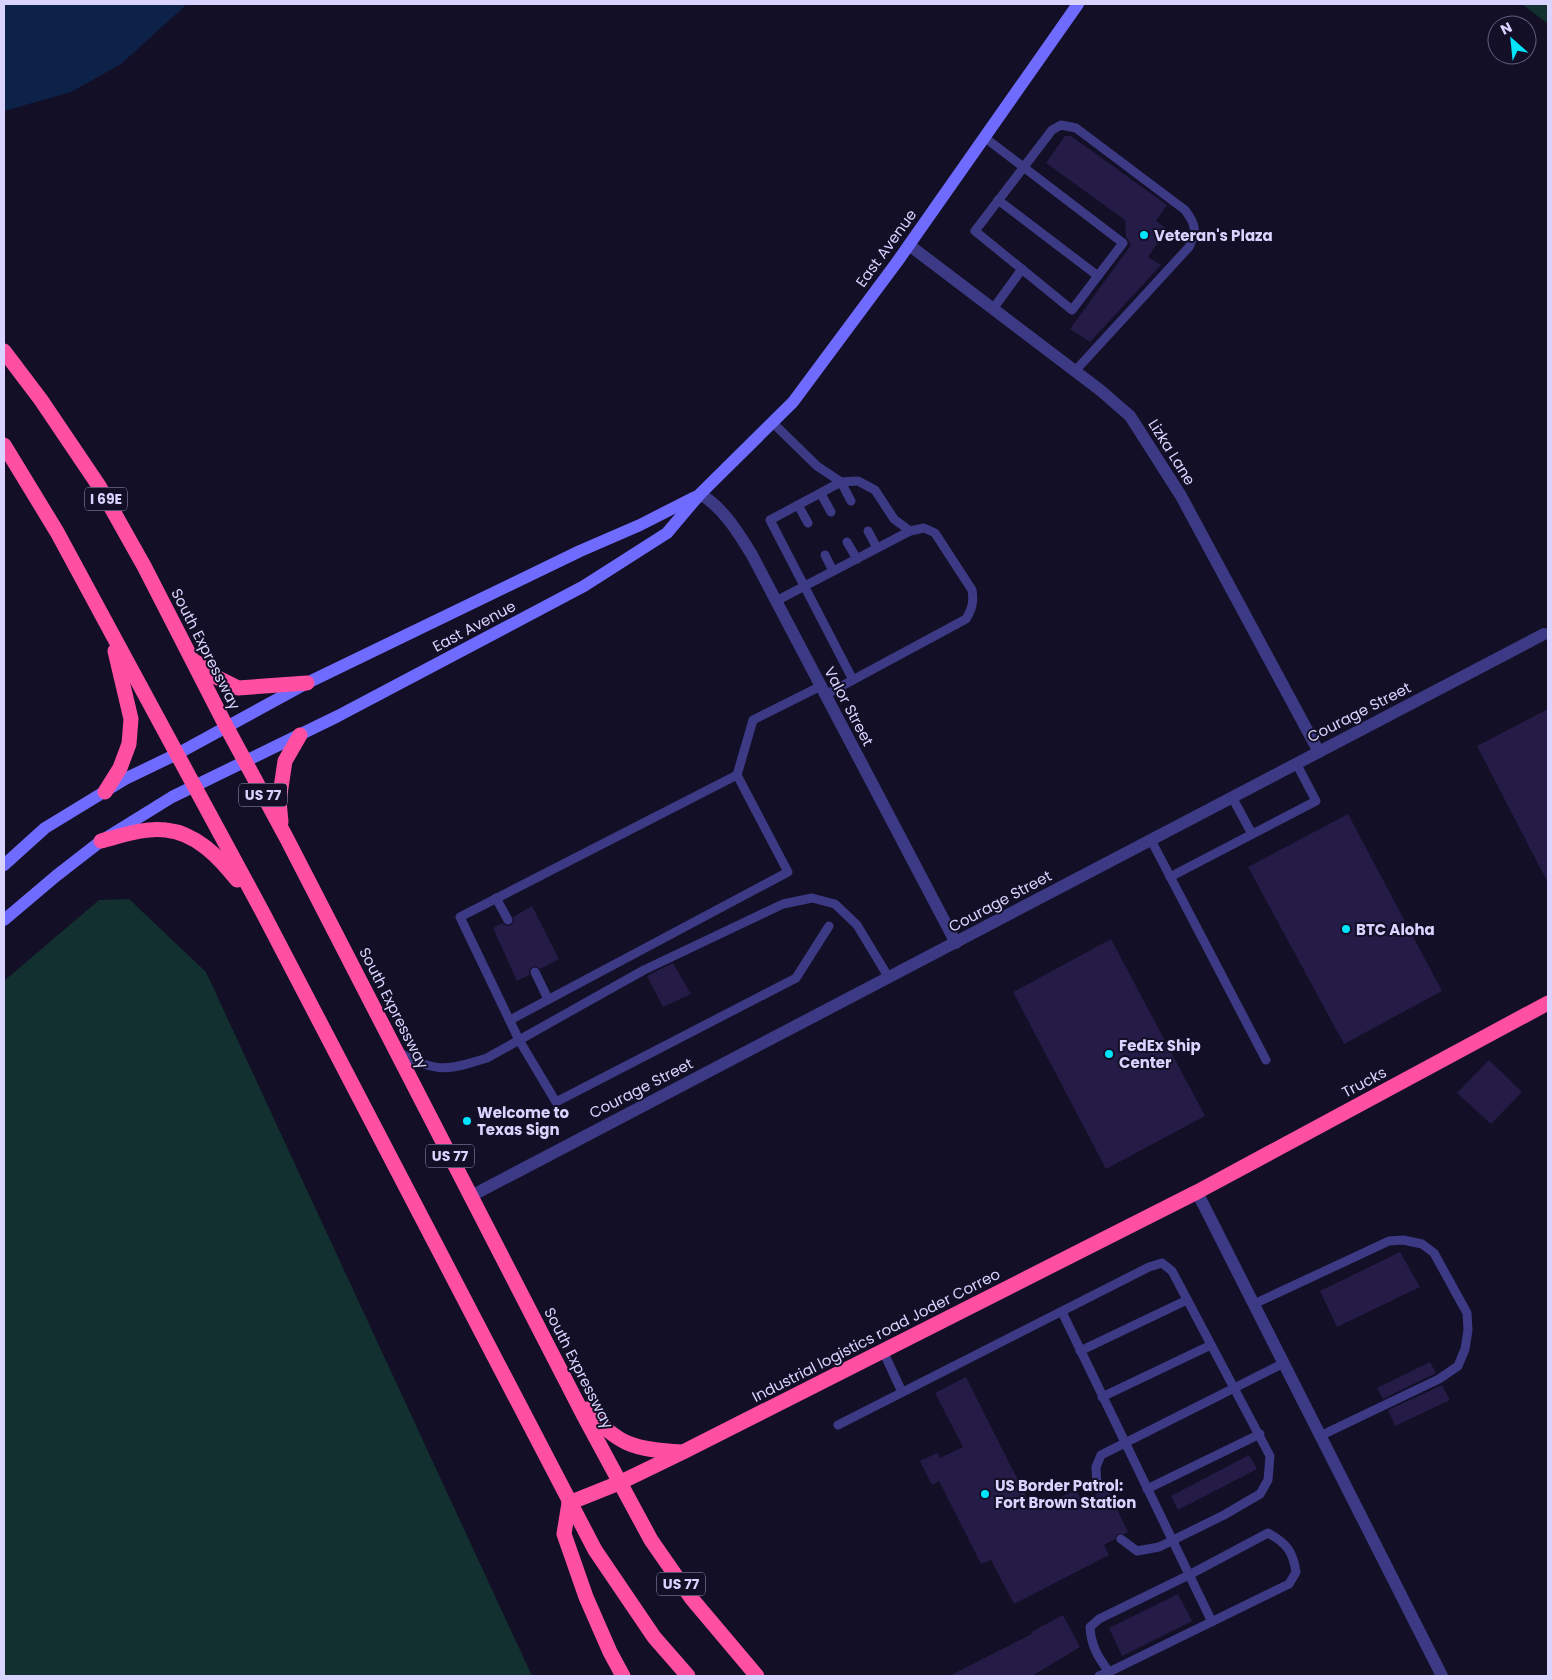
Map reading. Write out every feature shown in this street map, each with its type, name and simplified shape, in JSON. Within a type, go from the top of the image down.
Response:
[{"type":"highway","name":"South Expressway","points":[[4,351],[41,400],[98,486],[144,566],[396,1050],[570,1390],[650,1540],[692,1599],[757,1676]]},
{"type":"highway","points":[[4,445],[57,532],[263,913],[595,1550],[654,1637],[688,1676]]},
{"type":"highway","points":[[105,792],[120,768],[129,744],[131,719],[110,630]]},
{"type":"highway","points":[[191,658],[210,674],[238,688],[307,683]]},
{"type":"highway","points":[[281,828],[279,801],[285,761],[300,735]]},
{"type":"highway","points":[[101,841],[165,829],[183,834],[208,849],[226,866],[263,913]]},
{"type":"highway","name":"Trucks","points":[[1197,1192],[1548,1003]]},
{"type":"highway","name":"Industrial logistics road Joder Correo","points":[[569,1503],[620,1483],[683,1452],[1197,1192]]},
{"type":"highway","points":[[570,1390],[601,1425],[626,1444],[655,1451],[683,1452]]},
{"type":"highway","points":[[569,1503],[564,1534],[586,1597],[610,1652],[623,1676]]},
{"type":"street","name":"East Avenue","points":[[4,920],[101,841],[172,797],[300,735],[584,586],[667,534],[700,494],[793,402],[909,245],[1078,4]]},
{"type":"street","name":"Lizka Lane","points":[[909,245],[1075,371],[1130,416],[1181,496],[1318,752]]},
{"type":"street","name":"East Avenue","points":[[4,865],[45,828],[127,778],[177,754],[307,683],[580,551],[640,525],[700,494]]},
{"type":"street","name":"Valor Street","points":[[700,494],[712,504],[739,534],[752,555],[956,943]]},
{"type":"street","name":"Courage Street","points":[[471,1196],[1544,634]]},
{"type":"street","points":[[1197,1192],[1442,1676]]},
{"type":"lane","points":[[984,137],[1023,167],[1124,243],[1072,310],[975,231],[1023,167],[1052,130],[1061,126],[1076,128],[1185,210],[1194,222],[1195,235],[1189,247],[1075,371]]},
{"type":"lane","points":[[998,200],[1098,276]]},
{"type":"lane","points":[[993,309],[1022,269]]},
{"type":"lane","points":[[772,422],[817,466],[841,482],[851,501]]},
{"type":"lane","points":[[853,680],[770,520],[841,482],[858,481],[875,490],[894,519],[910,531]]},
{"type":"lane","points":[[821,494],[831,512]]},
{"type":"lane","points":[[798,506],[808,523]]},
{"type":"lane","points":[[510,1020],[548,998],[788,872],[737,775],[753,720],[853,680],[966,619],[972,609],[974,600],[972,590],[935,533],[924,528],[910,531],[776,601]]},
{"type":"lane","points":[[868,532],[877,548]]},
{"type":"lane","points":[[847,542],[857,559]]},
{"type":"lane","points":[[825,555],[833,571]]},
{"type":"lane","points":[[1170,877],[1316,801],[1296,763]]},
{"type":"lane","points":[[737,775],[460,917],[519,1040],[556,1102],[796,978],[828,926]]},
{"type":"lane","points":[[1232,798],[1252,834]]},
{"type":"lane","points":[[1151,840],[1266,1060]]},
{"type":"lane","points":[[496,898],[508,920]]},
{"type":"lane","points":[[396,1050],[419,1063],[436,1068],[461,1066],[487,1058],[670,957],[782,904],[812,898],[835,904],[857,925],[889,978]]},
{"type":"lane","points":[[535,972],[548,998]]},
{"type":"lane","points":[[1254,1304],[1389,1242],[1403,1240],[1422,1244],[1434,1253],[1467,1313],[1466,1349],[1458,1366],[1439,1379],[1320,1436]]},
{"type":"lane","points":[[838,1425],[1149,1267],[1162,1263],[1172,1271],[1260,1434],[1270,1456],[1268,1480],[1260,1494],[1224,1515],[1159,1547],[1137,1551],[1121,1539]]},
{"type":"lane","points":[[1080,1351],[1187,1300]]},
{"type":"lane","points":[[1062,1312],[1212,1622]]},
{"type":"lane","points":[[1102,1397],[1211,1345]]},
{"type":"lane","points":[[883,1351],[902,1392]]},
{"type":"lane","points":[[1097,1488],[1096,1467],[1101,1455],[1284,1363]]},
{"type":"lane","points":[[1147,1489],[1260,1434]]},
{"type":"lane","points":[[1099,1676],[1109,1672],[1289,1584],[1296,1572],[1294,1558],[1282,1541],[1268,1533],[1190,1575],[1099,1619],[1090,1627],[1091,1640],[1097,1656],[1109,1672]]},
{"type":"green space","points":[[1522,4],[1548,4],[1548,24]]},
{"type":"green space","points":[[129,899],[206,972],[532,1676],[4,1676],[4,981],[99,900]]},
{"type":"water","points":[[4,4],[187,4],[121,64],[71,92],[4,111]]},
{"type":"building","name":"Veteran's Plaza","points":[[1065,136],[1071,136],[1167,205],[1156,221],[1167,229],[1148,257],[1161,265],[1090,342],[1070,329],[1131,245],[1126,237],[1125,220],[1046,163]]},
{"type":"building","points":[[1548,709],[1548,883],[1477,746]]},
{"type":"building","name":"BTC Aloha","points":[[1348,814],[1442,991],[1344,1044],[1248,867]]},
{"type":"building","points":[[532,906],[559,959],[540,969],[536,966],[532,967],[529,975],[517,981],[493,928],[502,923],[507,926],[511,925],[514,921],[513,917]]},
{"type":"building","name":"FedEx Ship Center","points":[[1111,939],[1205,1116],[1106,1169],[1013,992]]},
{"type":"building","points":[[673,963],[691,994],[663,1007],[647,976]]},
{"type":"building","points":[[1489,1060],[1522,1092],[1491,1124],[1457,1093]]},
{"type":"building","points":[[1400,1252],[1420,1287],[1337,1327],[1320,1291]]},
{"type":"building","points":[[1430,1362],[1436,1373],[1383,1399],[1377,1388]]},
{"type":"building","name":"US Border Patrol: Fort Brown Station","points":[[966,1377],[1033,1510],[1076,1490],[1082,1501],[1107,1489],[1128,1532],[1118,1534],[1115,1539],[1104,1545],[1109,1555],[1014,1604],[991,1560],[981,1564],[939,1481],[932,1485],[920,1461],[937,1453],[940,1458],[963,1447],[935,1393]]},
{"type":"building","points":[[1442,1385],[1450,1400],[1395,1426],[1388,1410]]},
{"type":"building","points":[[1249,1455],[1257,1469],[1178,1510],[1171,1496]]},
{"type":"building","points":[[1178,1594],[1192,1621],[1122,1656],[1109,1628]]},
{"type":"building","points":[[1063,1615],[1080,1647],[1032,1676],[949,1676],[1032,1634],[1031,1632]]},
{"type":"place","name":"Veteran's Plaza","points":[[1144,235]]},
{"type":"place","name":"BTC Aloha","points":[[1346,929]]},
{"type":"place","name":"FedEx Ship Center","points":[[1109,1054]]},
{"type":"place","name":"Welcome to Texas Sign","points":[[467,1121]]},
{"type":"place","name":"US Border Patrol: Fort Brown Station","points":[[985,1494]]}]
